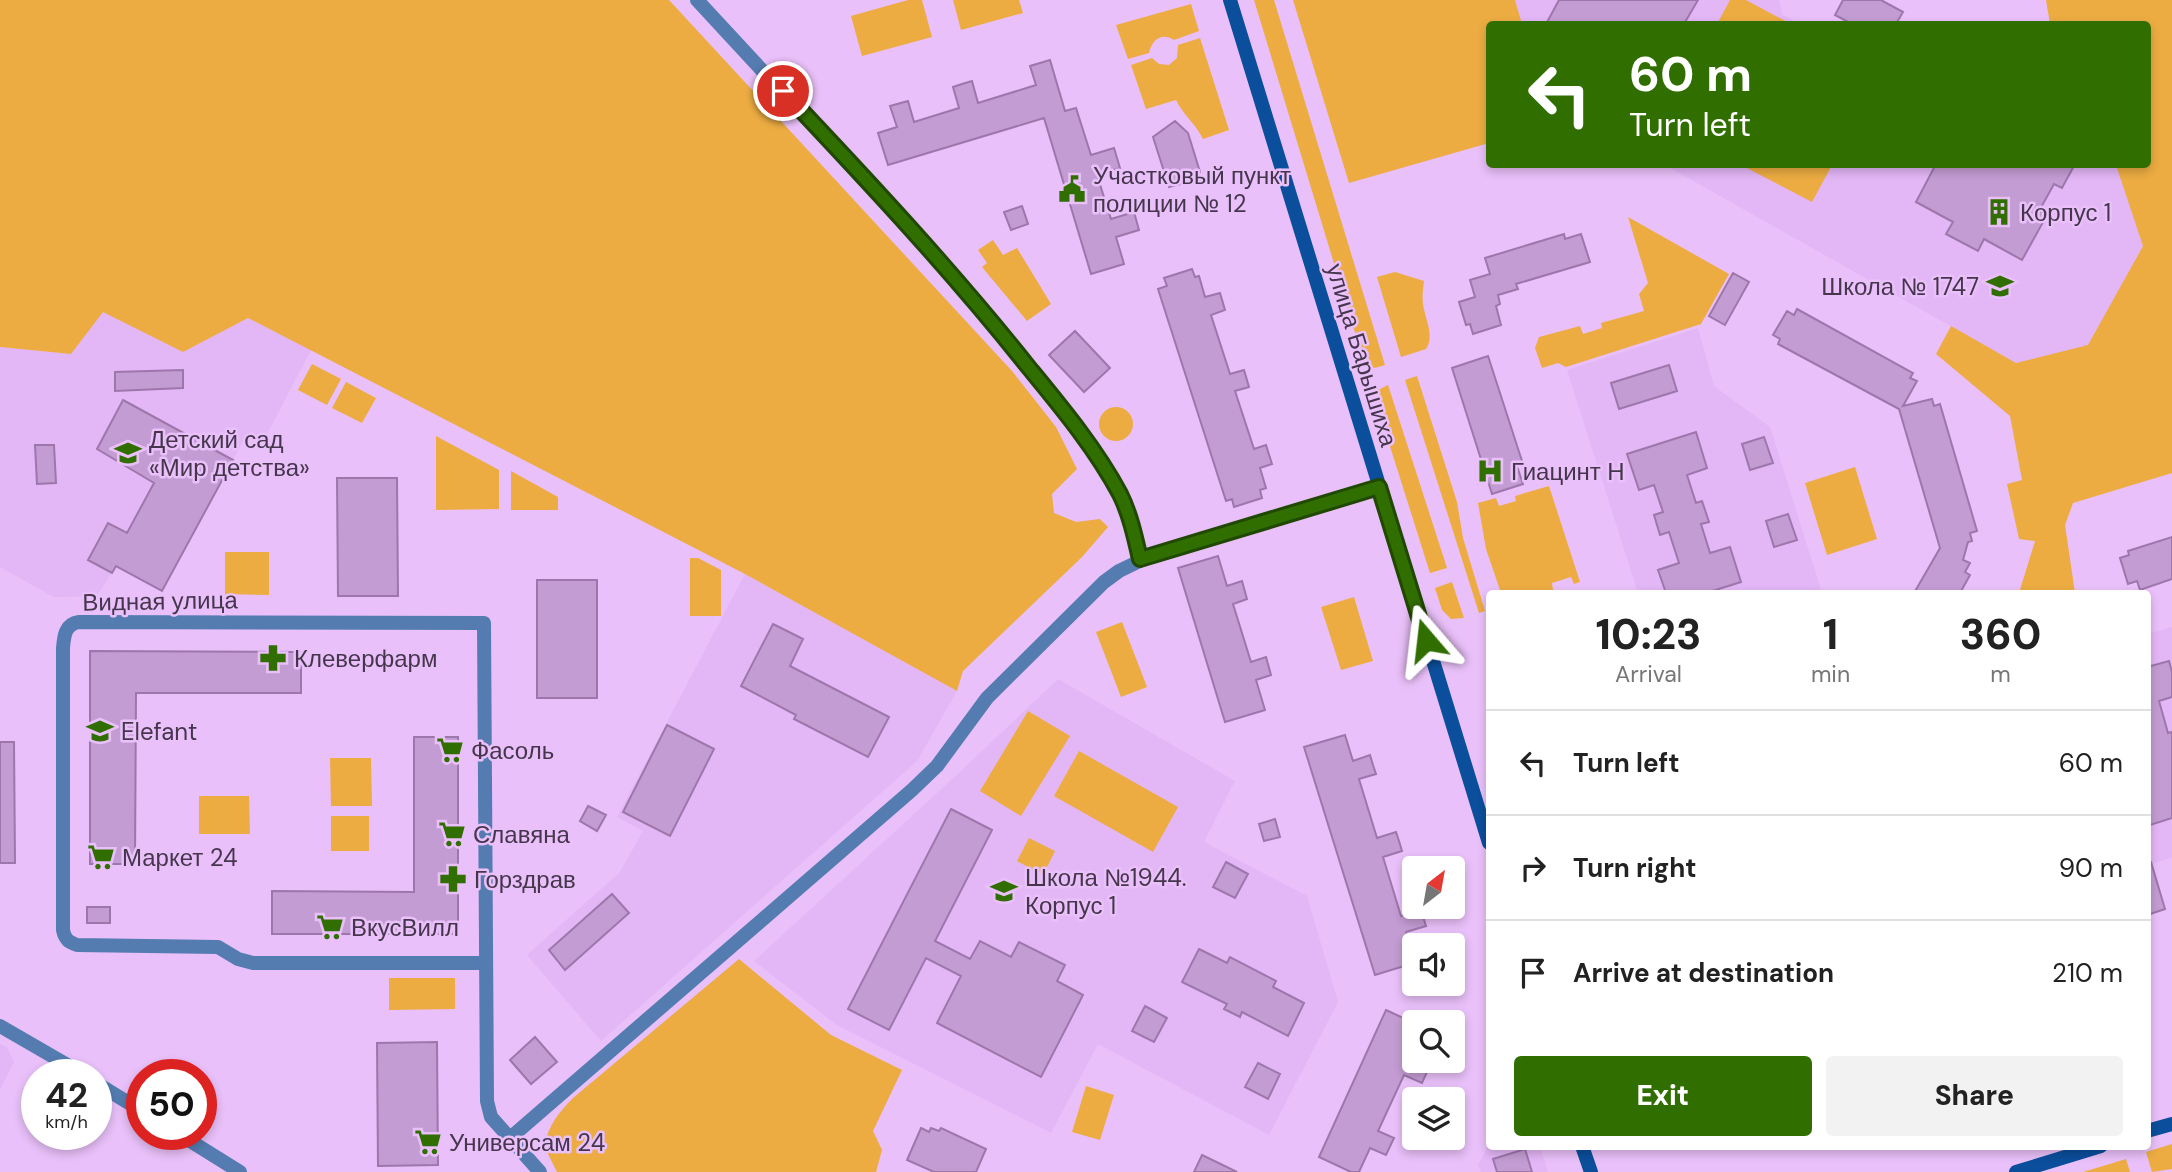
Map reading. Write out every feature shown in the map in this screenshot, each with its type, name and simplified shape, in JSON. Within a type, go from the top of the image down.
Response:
[{"type":"main road","name":"улица Барышиха","points":[[1230,0],[1486,833]]},
{"type":"main road","points":[[2151,1131],[2172,1124]]},
{"type":"main road","points":[[1584,1150],[1591,1172]]},
{"type":"main road","points":[[2016,1172],[2088,1150]]},
{"type":"street","points":[[697,0],[959,283],[1049,392],[1104,467],[1120,495],[1130,518],[1140,559]]},
{"type":"street","points":[[509,1139],[912,790],[937,766],[987,698],[1104,582],[1140,559],[1379,487]]},
{"type":"street","name":"Видная улица","points":[[485,963],[253,963],[237,959],[218,947],[69,943],[63,930],[61,846],[63,648],[70,625],[79,622],[484,622],[487,1101],[491,1118],[533,1170]]},
{"type":"street","points":[[0,1026],[57,1059]]},
{"type":"street","points":[[205,1150],[240,1172]]},
{"type":"shaded area","points":[[0,0],[669,0],[1012,371],[1056,427],[1077,469],[1052,494],[1054,513],[1076,522],[1100,519],[1108,527],[1082,557],[963,671],[957,691],[745,574],[248,318],[183,352],[103,312],[71,354],[0,347]]},
{"type":"shaded area","points":[[908,0],[922,0],[932,37],[862,56],[851,16]]},
{"type":"shaded area","points":[[953,0],[1019,0],[1023,13],[961,30]]},
{"type":"shaded area","points":[[1254,0],[1274,0],[1385,365],[1375,368],[1368,366],[1363,359]]},
{"type":"shaded area","points":[[1293,0],[1515,0],[1521,21],[1486,21],[1486,144],[1349,183]]},
{"type":"shaded area","points":[[1515,0],[1779,0],[1782,14],[1794,21],[1521,21]]},
{"type":"shaded area","points":[[1730,0],[1746,0],[1785,21],[1719,21]]},
{"type":"shaded area","points":[[2046,0],[2172,0],[2172,473],[2073,503],[2065,525],[2075,590],[2020,590],[2035,541],[2019,539],[2007,484],[2022,480],[2010,416],[1936,354],[1951,326],[2016,363],[2088,345],[2143,246],[2117,168],[2151,168],[2151,21],[2050,21]]},
{"type":"shaded area","points":[[1191,4],[1199,31],[1174,40],[1161,37],[1152,44],[1149,53],[1128,59],[1116,25]]},
{"type":"shaded area","points":[[1200,38],[1229,130],[1203,139],[1176,100],[1146,109],[1131,65],[1152,58],[1159,64],[1169,65],[1177,58],[1178,45]]},
{"type":"shaded area","name":"Школа № 1747","points":[[1670,168],[2117,168],[2143,245],[2089,345],[2016,363]]},
{"type":"shaded area","points":[[1747,168],[1830,168],[1812,202]]},
{"type":"shaded area","points":[[1628,217],[1729,274],[1701,324],[1566,367],[1558,363],[1542,368],[1535,348],[1539,337],[1580,326],[1583,334],[1602,328],[1601,323],[1644,311],[1639,294],[1648,283]]},
{"type":"shaded area","points":[[993,240],[1003,255],[1017,248],[1051,304],[1027,321],[982,267],[987,263],[978,250]]},
{"type":"shaded area","points":[[1395,272],[1424,281],[1423,301],[1430,333],[1426,349],[1401,357],[1377,277]]},
{"type":"shaded area","name":"Детский сад «Мир детства»","points":[[103,311],[183,352],[248,318],[311,350],[264,440],[245,438],[162,591],[116,566],[97,596],[54,597],[0,567],[0,347],[71,354]]},
{"type":"shaded area","points":[[1698,328],[1714,386],[1770,427],[1821,590],[1637,590],[1567,370]]},
{"type":"shaded area","points":[[312,364],[341,379],[327,405],[298,390]]},
{"type":"shaded area","points":[[1417,376],[1457,502],[1463,538],[1485,611],[1479,613],[1405,380]]},
{"type":"shaded area","points":[[346,382],[376,398],[362,423],[332,408]]},
{"type":"shaded area","points":[[1388,385],[1447,568],[1430,573],[1376,402],[1378,390]]},
{"type":"shaded area","points":[[1116,407],[1128,412],[1133,424],[1128,436],[1116,441],[1104,436],[1099,424],[1104,412]]},
{"type":"shaded area","points":[[436,436],[499,470],[499,509],[436,510]]},
{"type":"shaded area","points":[[1855,467],[1877,539],[1827,555],[1805,483]]},
{"type":"shaded area","points":[[511,471],[558,497],[558,510],[511,510]]},
{"type":"shaded area","points":[[1549,486],[1580,582],[1574,584],[1571,577],[1552,583],[1553,590],[1500,590],[1486,549],[1478,503],[1496,498],[1499,506],[1516,501],[1515,496]]},
{"type":"shaded area","points":[[225,552],[269,552],[269,595],[225,594]]},
{"type":"shaded area","points":[[690,558],[698,558],[721,570],[721,616],[690,616]]},
{"type":"shaded area","points":[[745,574],[957,691],[917,761],[601,1041],[527,955],[620,872],[643,831],[617,817]]},
{"type":"shaded area","points":[[1452,582],[1464,618],[1451,619],[1442,610],[1435,588]]},
{"type":"shaded area","points":[[1354,597],[1373,661],[1341,670],[1321,607]]},
{"type":"shaded area","points":[[1122,622],[1147,687],[1121,697],[1096,632]]},
{"type":"shaded area","points":[[2172,627],[2172,857],[2151,865],[2151,633]]},
{"type":"shaded area","name":"Школа №1944. Корпус 1","points":[[1058,679],[1235,781],[1204,842],[1307,896],[1338,1002],[1269,1135],[1098,1044],[1051,1133],[837,1025],[754,961]]},
{"type":"shaded area","points":[[1028,711],[1070,736],[1021,816],[980,791]]},
{"type":"shaded area","points":[[1079,751],[1178,807],[1153,852],[1054,796]]},
{"type":"shaded area","points":[[330,758],[371,758],[372,806],[331,806]]},
{"type":"shaded area","points":[[199,796],[249,796],[250,834],[199,834]]},
{"type":"shaded area","points":[[331,816],[369,816],[369,851],[331,851]]},
{"type":"shaded area","points":[[1029,838],[1055,851],[1043,875],[1017,861]]},
{"type":"shaded area","points":[[739,959],[831,1035],[902,1070],[873,1131],[882,1150],[876,1172],[557,1172],[544,1146],[551,1126],[563,1109]]},
{"type":"shaded area","points":[[389,978],[455,978],[455,1009],[389,1010]]},
{"type":"shaded area","points":[[0,1044],[7,1047],[14,1062],[0,1090]]},
{"type":"shaded area","points":[[1086,1086],[1114,1095],[1100,1140],[1072,1132]]},
{"type":"shaded area","points":[[2172,1144],[2172,1169],[2152,1172],[2146,1152]]},
{"type":"shaded area","points":[[1486,1150],[1541,1150],[1548,1172],[1481,1172],[1478,1165]]},
{"type":"shaded area","points":[[2126,1159],[2130,1172],[2083,1172]]},
{"type":"building","points":[[1559,0],[1698,0],[1686,21],[1548,21]]},
{"type":"building","points":[[1843,0],[1881,0],[1903,12],[1898,21],[1846,21],[1835,15]]},
{"type":"building","points":[[1050,60],[1065,111],[1076,108],[1091,155],[1114,148],[1120,168],[1097,175],[1111,219],[1134,212],[1139,230],[1116,237],[1124,264],[1091,274],[1044,118],[888,165],[878,133],[897,127],[890,106],[908,101],[914,122],[959,108],[953,87],[962,84],[972,81],[978,103],[1036,85],[1030,66]]},
{"type":"building","points":[[1175,121],[1188,133],[1200,172],[1196,180],[1169,187],[1153,137]]},
{"type":"building","name":"Корпус 1","points":[[1934,168],[2073,168],[2062,188],[2054,184],[2039,211],[2047,215],[2022,260],[1984,239],[1978,251],[1946,234],[1953,222],[1916,202]]},
{"type":"building","points":[[1022,206],[1028,224],[1011,230],[1004,212]]},
{"type":"building","points":[[1564,234],[1565,239],[1581,234],[1590,262],[1516,284],[1518,289],[1498,295],[1500,304],[1496,306],[1501,325],[1473,334],[1470,324],[1466,325],[1459,302],[1475,297],[1470,280],[1490,274],[1485,258]]},
{"type":"building","points":[[1192,269],[1195,277],[1199,276],[1205,297],[1220,293],[1225,310],[1211,315],[1230,374],[1244,370],[1249,387],[1235,391],[1254,449],[1266,445],[1272,464],[1260,468],[1266,488],[1260,490],[1262,498],[1234,507],[1232,499],[1226,501],[1158,289],[1167,286],[1164,278]]},
{"type":"building","points":[[1733,273],[1749,282],[1725,325],[1709,316]]},
{"type":"building","points":[[1797,309],[1913,373],[1910,378],[1917,381],[1903,406],[1932,399],[1934,406],[1940,404],[1977,531],[1970,533],[1972,541],[1968,542],[1963,560],[1970,563],[1965,572],[1970,575],[1962,590],[1916,590],[1940,548],[1899,409],[1778,344],[1780,339],[1773,335],[1787,311],[1794,315]]},
{"type":"building","points":[[1075,331],[1110,368],[1084,392],[1049,355]]},
{"type":"building","points":[[1488,356],[1523,464],[1517,466],[1523,484],[1492,494],[1452,368]]},
{"type":"building","points":[[1669,365],[1677,391],[1619,409],[1611,383]]},
{"type":"building","points":[[183,370],[183,388],[115,391],[115,372]]},
{"type":"building","points":[[123,400],[233,460],[162,591],[116,566],[112,573],[88,560],[108,523],[127,533],[154,483],[97,449]]},
{"type":"building","points":[[1696,432],[1707,468],[1687,475],[1696,503],[1702,501],[1709,522],[1701,524],[1710,553],[1730,547],[1741,582],[1716,590],[1665,590],[1658,570],[1679,563],[1669,532],[1660,535],[1654,515],[1663,512],[1654,485],[1639,490],[1627,454]]},
{"type":"building","points":[[1764,437],[1773,463],[1750,470],[1742,444]]},
{"type":"building","points":[[35,445],[54,445],[56,483],[37,484]]},
{"type":"building","points":[[337,478],[397,478],[398,596],[338,596]]},
{"type":"building","points":[[1788,514],[1797,540],[1774,547],[1766,521]]},
{"type":"building","points":[[2172,537],[2172,579],[2140,590],[2137,581],[2128,584],[2120,558],[2129,555],[2128,551]]},
{"type":"building","points":[[1218,556],[1227,586],[1242,581],[1247,599],[1233,604],[1251,662],[1266,657],[1271,675],[1256,680],[1265,710],[1225,722],[1178,568]]},
{"type":"building","points":[[537,580],[597,580],[597,698],[537,698]]},
{"type":"building","points":[[773,624],[803,639],[790,666],[889,717],[868,757],[794,719],[796,715],[741,686]]},
{"type":"building","points":[[90,651],[301,652],[301,693],[136,693],[135,864],[90,864]]},
{"type":"building","points":[[2169,661],[2172,672],[2172,697],[2159,701],[2168,733],[2172,732],[2172,818],[2151,825],[2151,666]]},
{"type":"building","points":[[667,725],[714,749],[670,836],[623,812]]},
{"type":"building","points":[[1345,735],[1353,761],[1370,755],[1376,774],[1359,779],[1377,838],[1396,832],[1399,841],[1402,851],[1383,857],[1401,916],[1402,919],[1424,919],[1426,926],[1402,933],[1402,967],[1375,975],[1304,747]]},
{"type":"building","points":[[414,737],[458,737],[458,934],[272,934],[272,891],[414,892]]},
{"type":"building","points":[[0,742],[14,742],[15,863],[0,863]]},
{"type":"building","points":[[588,806],[606,815],[597,831],[580,821]]},
{"type":"building","points":[[951,809],[992,830],[935,941],[970,959],[980,941],[1011,957],[1019,942],[1065,965],[1057,981],[1083,995],[1041,1077],[937,1023],[961,976],[926,958],[889,1030],[848,1009]]},
{"type":"building","points":[[1275,819],[1280,837],[1264,841],[1259,824]]},
{"type":"building","points":[[1226,862],[1248,874],[1235,898],[1213,887]]},
{"type":"building","points":[[2151,862],[2165,909],[2151,914]]},
{"type":"building","points":[[612,894],[629,913],[565,970],[549,950]]},
{"type":"building","points":[[87,907],[110,907],[110,923],[87,923]]},
{"type":"building","points":[[1199,949],[1227,963],[1230,957],[1276,981],[1273,987],[1304,1003],[1288,1036],[1242,1012],[1240,1017],[1224,1009],[1227,1004],[1182,982]]},
{"type":"building","points":[[1145,1006],[1167,1018],[1154,1042],[1132,1031]]},
{"type":"building","points":[[1386,1010],[1402,1017],[1402,1073],[1426,1073],[1422,1083],[1404,1075],[1378,1131],[1394,1138],[1386,1155],[1370,1148],[1359,1172],[1351,1172],[1319,1157]]},
{"type":"building","points":[[535,1037],[557,1062],[531,1084],[510,1060]]},
{"type":"building","points":[[437,1042],[438,1165],[378,1166],[377,1043]]},
{"type":"building","points":[[1258,1063],[1280,1074],[1268,1099],[1245,1087]]},
{"type":"building","points":[[921,1128],[929,1132],[931,1128],[939,1131],[941,1128],[986,1149],[976,1172],[934,1172],[907,1160]]},
{"type":"building","points":[[1525,1150],[1532,1172],[1497,1172],[1493,1159]]},
{"type":"building","points":[[1202,1155],[1237,1172],[1194,1172]]},
{"type":"place","name":"Участковый пункт полиции № 12","points":[[1072,189]]},
{"type":"place","name":"Корпус 1","points":[[1999,212]]},
{"type":"place","name":"Школа № 1747","points":[[2000,286]]},
{"type":"place","name":"Детский сад «Мир детства»","points":[[128,453]]},
{"type":"place","name":"Гиацинт Н","points":[[1490,471]]},
{"type":"place","name":"Клеверфарм","points":[[273,658]]},
{"type":"place","name":"Elefant","points":[[100,731]]},
{"type":"place","name":"Фасоль","points":[[450,750]]},
{"type":"place","name":"Славяна","points":[[452,834]]},
{"type":"place","name":"Маркет 24","points":[[101,857]]},
{"type":"place","name":"Горздрав","points":[[453,879]]},
{"type":"place","name":"Школа №1944. Корпус 1","points":[[1004,891]]},
{"type":"place","name":"ВкусВилл","points":[[330,927]]},
{"type":"place","name":"Универсам 24","points":[[428,1142]]},
{"type":"route","points":[[783,91],[959,283],[1057,402],[1104,467],[1120,495],[1130,518],[1140,559],[1379,487],[1426,640]]}]
